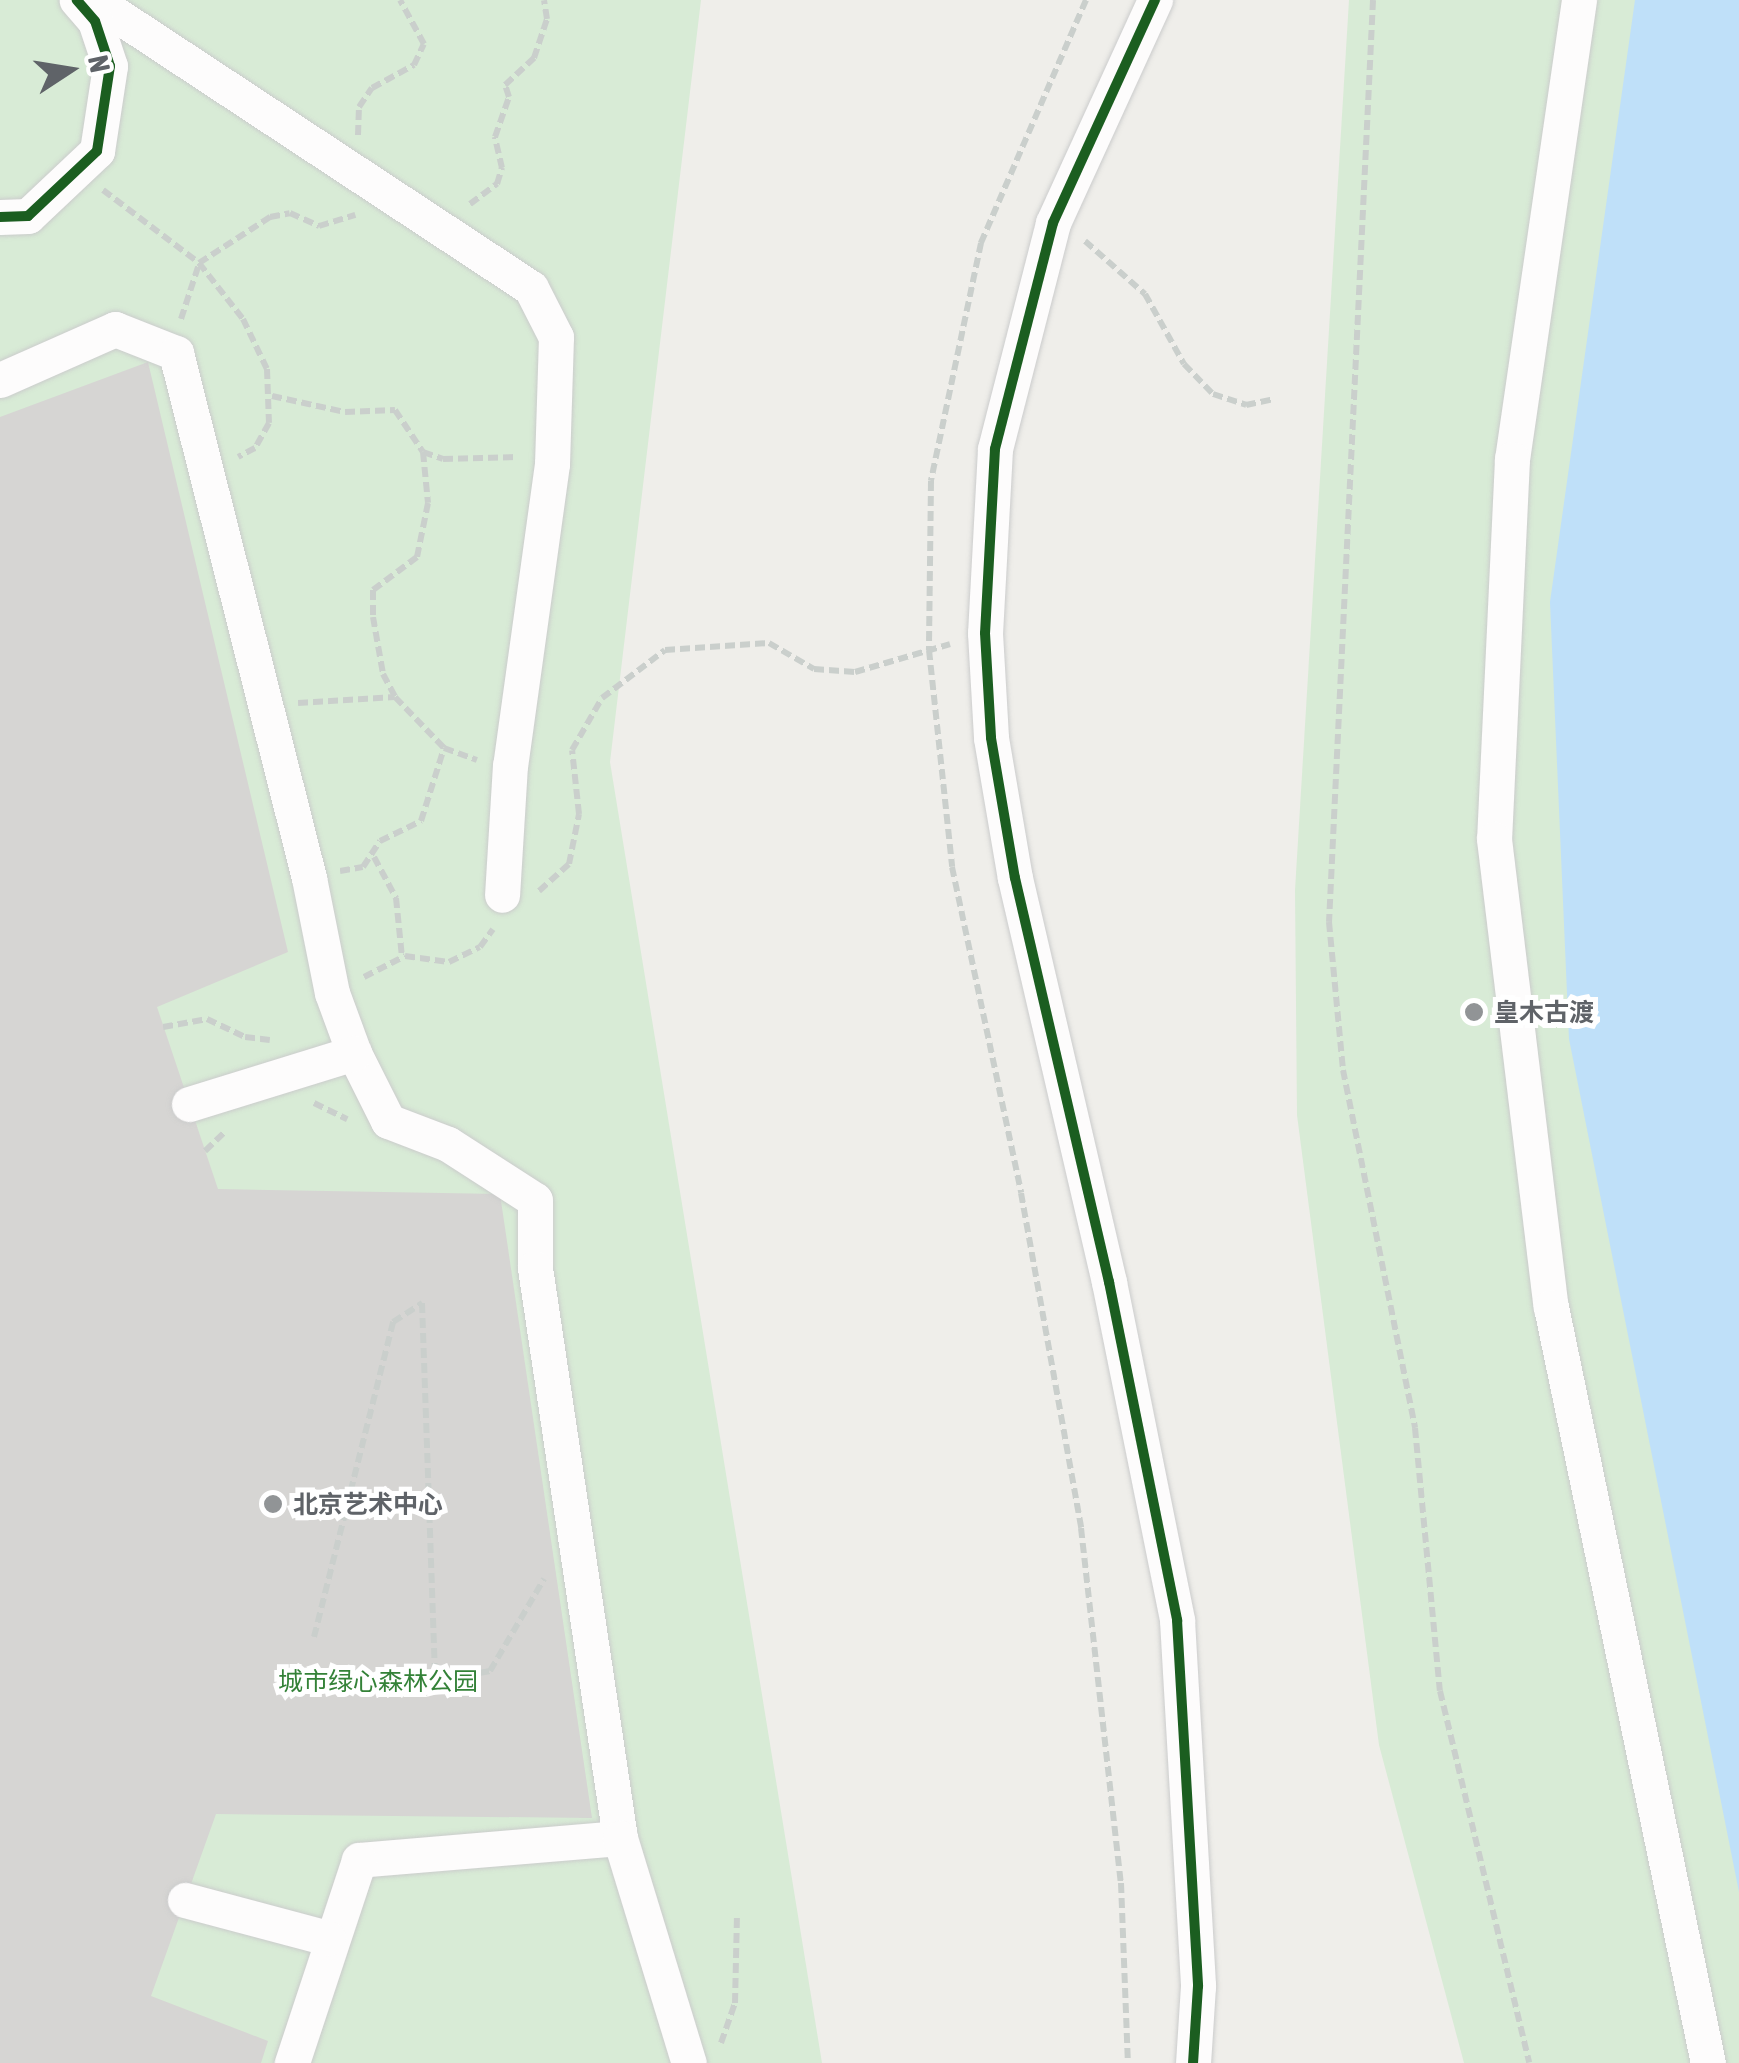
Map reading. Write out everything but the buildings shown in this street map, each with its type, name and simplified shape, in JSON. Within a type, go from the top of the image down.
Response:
[{"type":"street","points":[[0,218],[28,216],[97,151],[110,66],[95,21],[78,0]]},
{"type":"street","points":[[94,0],[531,288],[556,337],[552,464],[510,765],[502,895]]},
{"type":"street","points":[[1155,0],[1054,223],[994,449],[985,633],[992,738],[1015,878],[1109,1282],[1177,1620],[1198,1986],[1194,2063]]},
{"type":"street","points":[[1579,0],[1512,458],[1494,839],[1551,1307],[1708,2063]]},
{"type":"street","points":[[0,380],[115,329],[176,353],[309,878],[332,993],[354,1053],[388,1121],[448,1144],[535,1200],[535,1268],[620,1838],[703,2056]]},
{"type":"street","points":[[189,1104],[354,1053]]},
{"type":"street","points":[[292,2063],[328,1938],[359,1860],[620,1838]]},
{"type":"street","points":[[186,1900],[328,1938]]},
{"type":"path","points":[[176,353],[199,263],[270,217],[290,212],[319,226],[356,214],[361,176],[359,107],[372,88],[414,66],[424,44],[400,0]]},
{"type":"path","points":[[444,231],[456,207],[479,202],[497,184],[502,168],[495,137],[509,97],[505,85],[534,58],[547,20],[544,0]]},
{"type":"path","points":[[1373,0],[1330,922],[1344,1070],[1415,1428],[1440,1692],[1528,2063]]},
{"type":"path","points":[[77,170],[199,263],[258,344],[272,396],[269,423],[256,448],[206,468]]},
{"type":"path","points":[[1054,223],[1098,249],[1145,294],[1184,364],[1213,394],[1246,405],[1274,399]]},
{"type":"path","points":[[272,396],[345,412],[395,410],[423,452],[428,503],[417,557],[373,590],[383,674],[395,698],[444,748],[510,765]]},
{"type":"path","points":[[423,452],[552,464]]},
{"type":"path","points":[[332,993],[402,957],[449,962],[480,946],[498,923],[502,895],[540,891],[570,864],[579,814],[572,750],[602,698],[665,650],[718,642],[769,644],[814,668],[855,672],[985,633]]},
{"type":"path","points":[[267,711],[317,700],[385,703],[395,698]]},
{"type":"path","points":[[309,878],[363,867],[392,832],[421,821],[444,748]]},
{"type":"path","points":[[374,856],[396,898],[402,957]]},
{"type":"path","points":[[164,1027],[207,1018],[245,1036],[285,1042]]},
{"type":"path","points":[[301,1103],[320,1104],[357,1124]]},
{"type":"path","points":[[206,1151],[229,1128]]},
{"type":"path","points":[[314,1637],[392,1322],[422,1303],[435,1681],[490,1670],[547,1574]]},
{"type":"path","points":[[703,2056],[735,2003],[736,1917]]},
{"type":"green space","name":"城市绿心森林公园","points":[[0,0],[701,0],[610,762],[822,2063],[0,2063]]},
{"type":"green space","points":[[1349,0],[1739,0],[1739,2063],[1464,2063],[1379,1745],[1297,1115],[1295,890]]},
{"type":"water","points":[[1635,0],[1739,0],[1739,1892],[1569,1039],[1550,602]]},
{"type":"cycle path","points":[[0,217],[28,216],[97,151],[110,66],[95,21],[77,0]]},
{"type":"cycle path","points":[[1155,0],[1053,223],[995,449],[985,633],[991,738],[1015,878],[1109,1282],[1177,1620],[1198,1986],[1193,2063]]},
{"type":"place","name":"皇木古渡","points":[[1474,1012]]},
{"type":"place","name":"北京艺术中心","points":[[273,1504]]}]
